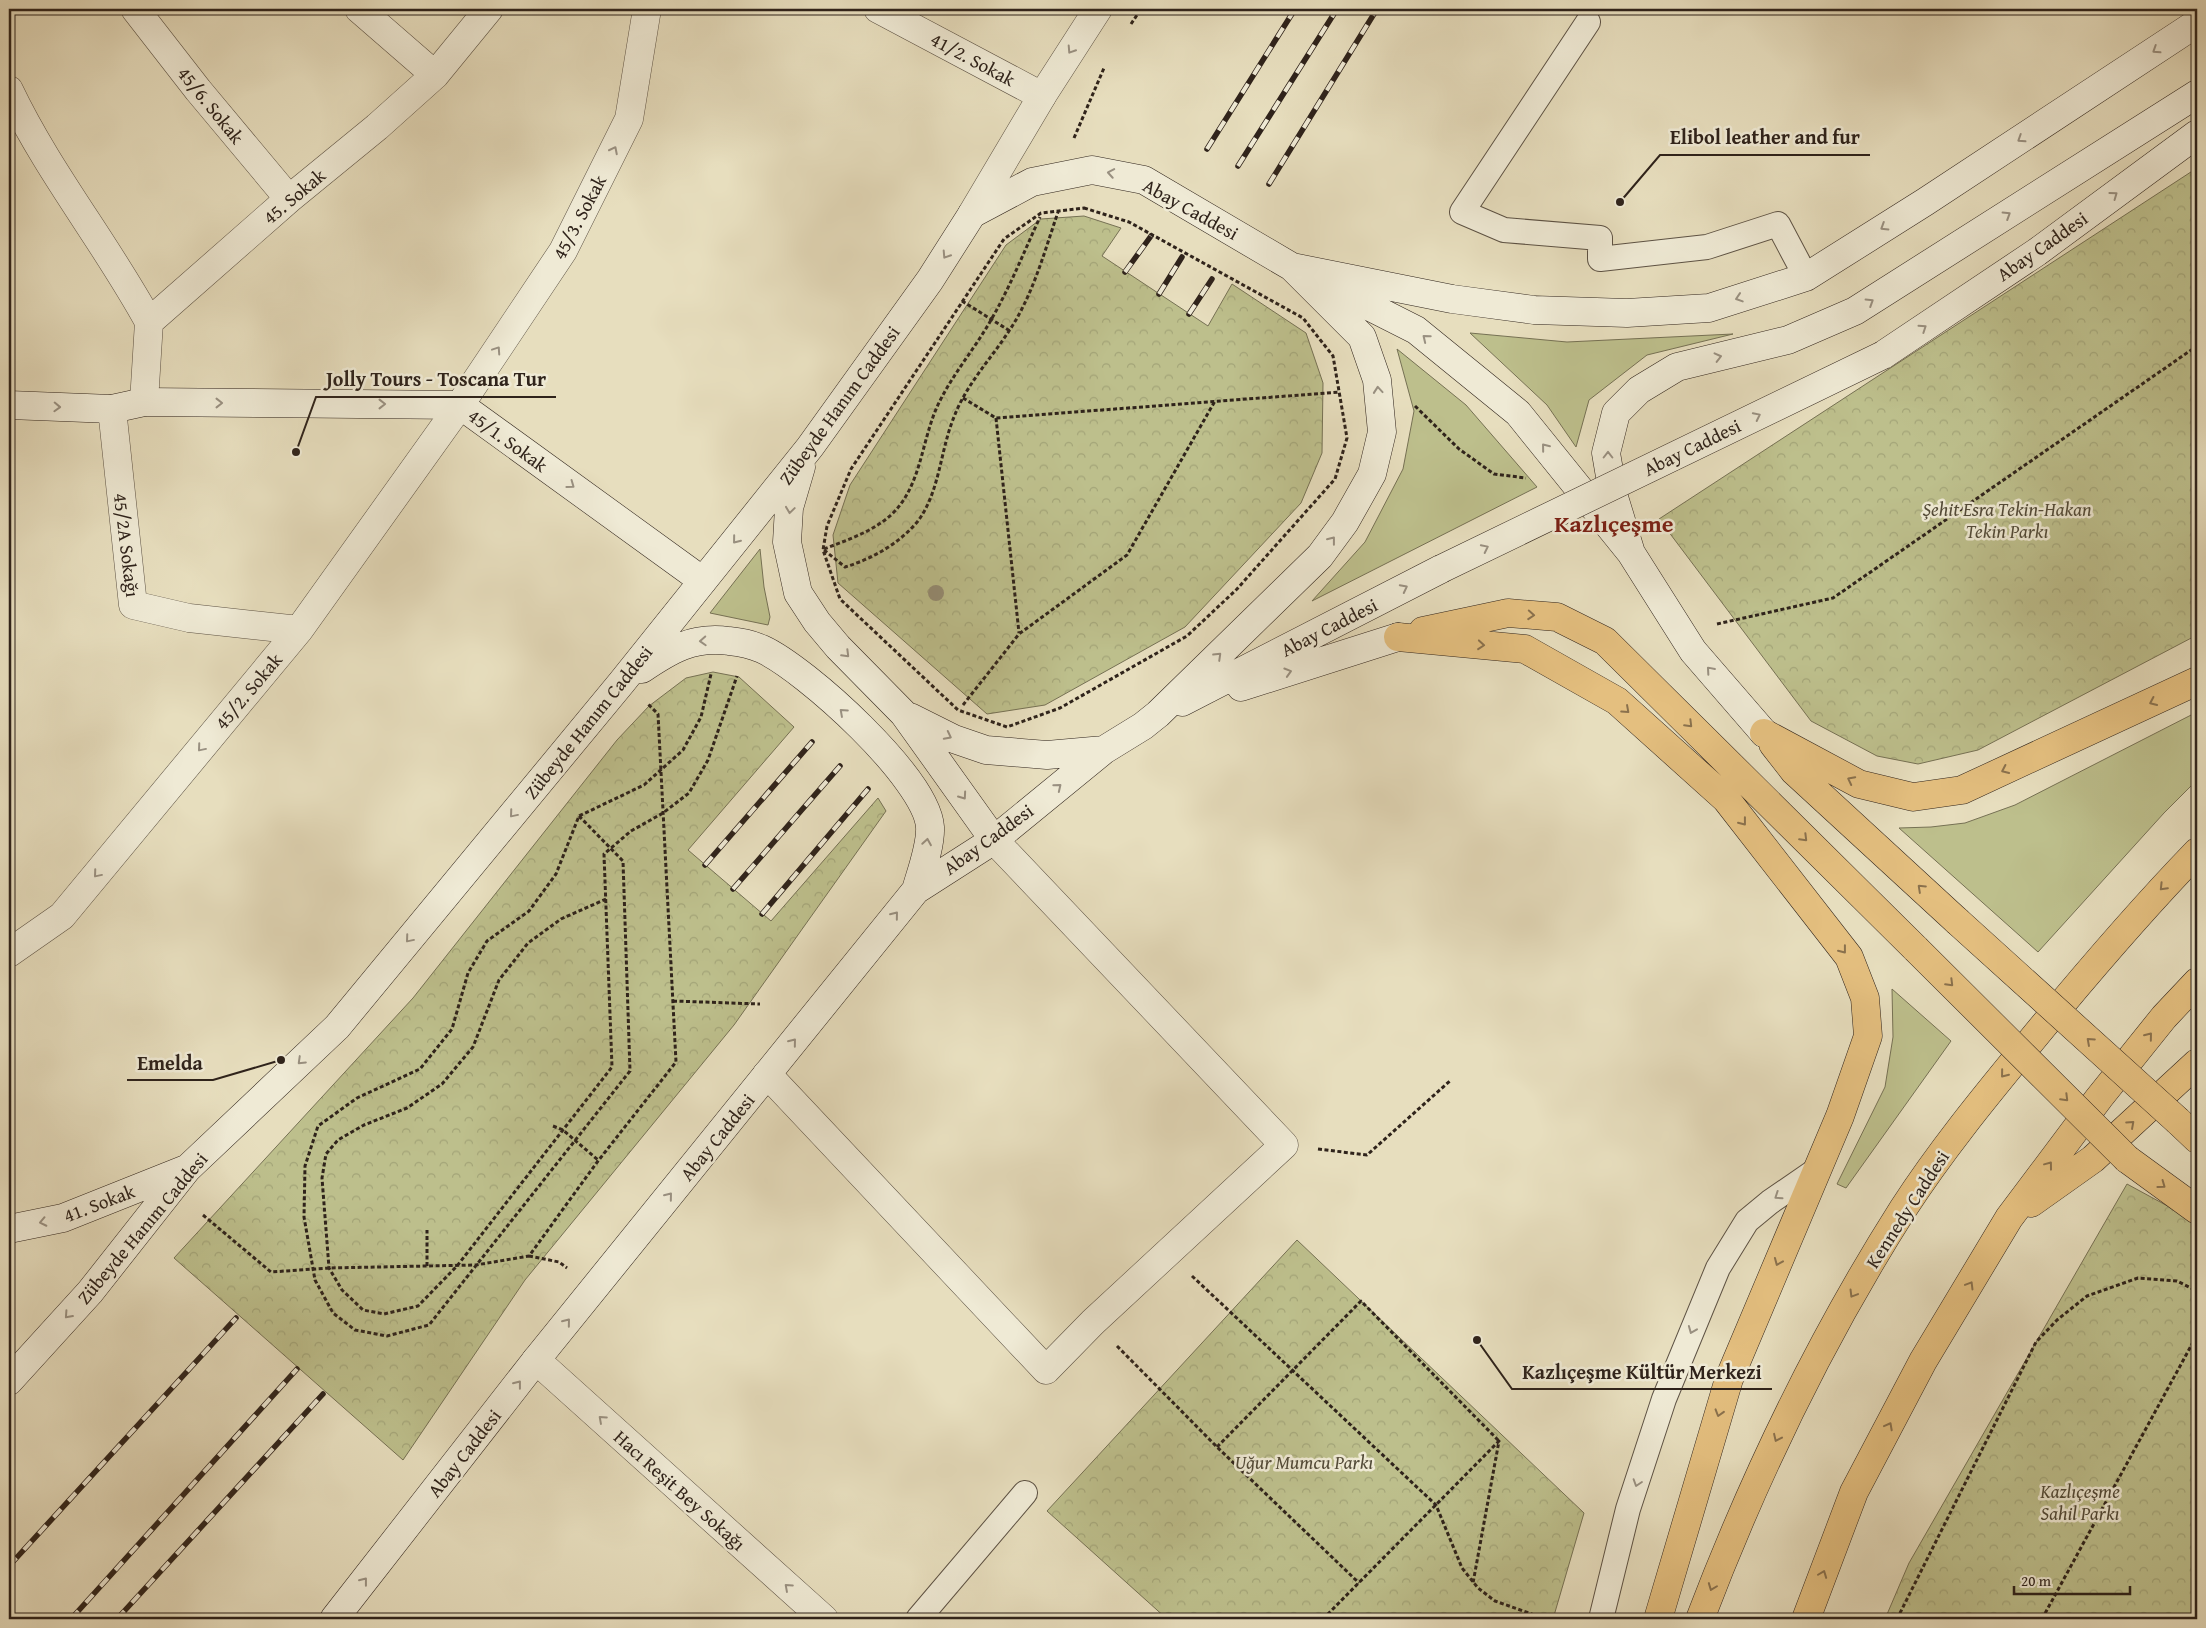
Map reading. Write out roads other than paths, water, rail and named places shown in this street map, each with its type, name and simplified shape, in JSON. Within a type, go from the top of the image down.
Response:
[{"type":"highway","points":[[1398,637],[1508,613],[1558,617],[1605,641],[2127,1159],[2197,1210]]},
{"type":"highway","points":[[1398,637],[1525,649],[1617,701],[1726,799],[1849,957],[1866,998],[1868,1036],[1843,1108],[1729,1379],[1658,1619]]},
{"type":"highway","points":[[1764,734],[1859,784],[1913,797],[1962,790],[2197,681]]},
{"type":"highway","points":[[1764,734],[1794,771],[2188,1130]]},
{"type":"highway","name":"Kennedy Caddesi","points":[[1700,1619],[1724,1556],[1795,1401],[1838,1319],[1904,1208],[1965,1122],[2090,969],[2148,902],[2197,852]]},
{"type":"highway","points":[[1806,1619],[1854,1492],[1924,1361],[2009,1218],[2105,1091],[2164,1017],[2197,982]]},
{"type":"highway","points":[[2009,1218],[2093,1159],[2197,1063]]},
{"type":"main road","name":"45/6. Sokak","points":[[135,9],[198,90],[289,199]]},
{"type":"main road","points":[[359,9],[434,76]]},
{"type":"main road","name":"45. Sokak","points":[[149,322],[289,199],[377,127],[434,76],[489,9]]},
{"type":"main road","name":"45/3. Sokak","points":[[460,405],[563,251],[630,119],[647,9]]},
{"type":"main road","name":"41/2. Sokak","points":[[878,9],[1042,96]]},
{"type":"main road","name":"Zübeyde Hanım Caddesi","points":[[9,1381],[90,1292],[187,1169],[337,1027],[622,682],[810,447],[930,280],[972,214],[1042,96],[1098,9]]},
{"type":"main road","name":"Abay Caddesi","points":[[1292,267],[1461,300],[1534,310],[1627,313],[1709,308],[1806,277],[1925,202],[2197,23]]},
{"type":"main road","points":[[9,90],[18,110],[72,202],[136,298],[149,322],[144,402]]},
{"type":"main road","points":[[1630,553],[1612,494],[1606,453],[1616,412],[1639,390],[1677,368],[1788,340],[1855,311],[2197,94]]},
{"type":"main road","name":"Abay Caddesi","points":[[1158,714],[1442,570],[1882,355],[2036,252],[2197,134]]},
{"type":"main road","name":"Abay Caddesi","points":[[334,1619],[536,1360],[916,890],[994,840],[1104,750],[1143,726],[1158,714],[1320,556],[1346,522],[1372,474],[1382,432],[1377,380],[1362,337],[1292,267],[1144,180],[1092,170],[1032,182],[972,214]]},
{"type":"main road","points":[[1292,267],[1416,330],[1518,412],[1630,553],[1693,651],[1764,734]]},
{"type":"main road","name":"45/1. Sokak","points":[[9,405],[112,409],[144,402],[460,405],[703,581]]},
{"type":"main road","name":"45/2. Sokak","points":[[9,953],[62,916],[298,630],[460,405]]},
{"type":"main road","name":"45/2A Sokağı","points":[[112,409],[133,605],[189,618],[298,630]]},
{"type":"main road","points":[[767,1074],[1046,1370],[1094,1322],[1284,1145],[994,840],[904,714],[838,647],[817,622],[798,593],[787,542],[789,508],[798,474],[810,447]]},
{"type":"main road","points":[[1158,714],[1398,637]]},
{"type":"main road","points":[[622,682],[672,649],[698,641],[729,641],[762,649],[807,679],[874,740],[902,771],[924,804],[930,827],[924,862],[916,890]]},
{"type":"main road","points":[[904,714],[954,739],[986,750],[1047,755],[1104,750]]},
{"type":"main road","name":"41. Sokak","points":[[9,1229],[63,1218],[187,1169]]},
{"type":"main road","name":"Hacı Reşit Bey Sokağı","points":[[536,1360],[824,1619]]},
{"type":"lane","points":[[1588,22],[1462,212],[1504,230],[1600,238],[1600,259],[1707,246],[1778,224],[1806,277]]},
{"type":"lane","points":[[1601,1619],[1628,1509],[1661,1408],[1718,1268],[1746,1221],[1818,1169]]},
{"type":"lane","points":[[918,1619],[1025,1493]]},
{"type":"railway","points":[[1207,149],[1295,9]]},
{"type":"railway","points":[[1238,166],[1337,9]]},
{"type":"railway","points":[[1269,184],[1377,9]]},
{"type":"railway","points":[[1125,272],[1151,236]]},
{"type":"railway","points":[[1159,294],[1182,257]]},
{"type":"railway","points":[[1189,314],[1212,279]]},
{"type":"railway","points":[[705,865],[812,742]]},
{"type":"railway","points":[[733,889],[840,766]]},
{"type":"railway","points":[[762,914],[868,789]]},
{"type":"railway","points":[[9,1566],[236,1318]]},
{"type":"railway","points":[[71,1619],[297,1369]]},
{"type":"railway","points":[[117,1619],[323,1394]]},
{"type":"place","name":"Elibol leather and fur","points":[[1620,202]]},
{"type":"place","name":"Jolly Tours - Toscana Tur","points":[[296,452]]},
{"type":"place","name":"Emelda","points":[[281,1060]]},
{"type":"place","name":"Kazlıçeşme Kültür Merkezi","points":[[1477,1340]]},
{"type":"district","name":"Kazlıçeşme","points":[[1614,524]]},
{"type":"park label","name":"Şehit Esra Tekin-Hakan Tekin Parkı","points":[[2007,520]]},
{"type":"park label","name":"Uğur Mumcu Parkı","points":[[1304,1462]]},
{"type":"park label","name":"Kazlıçeşme Sahil Parkı","points":[[2080,1502]]}]
